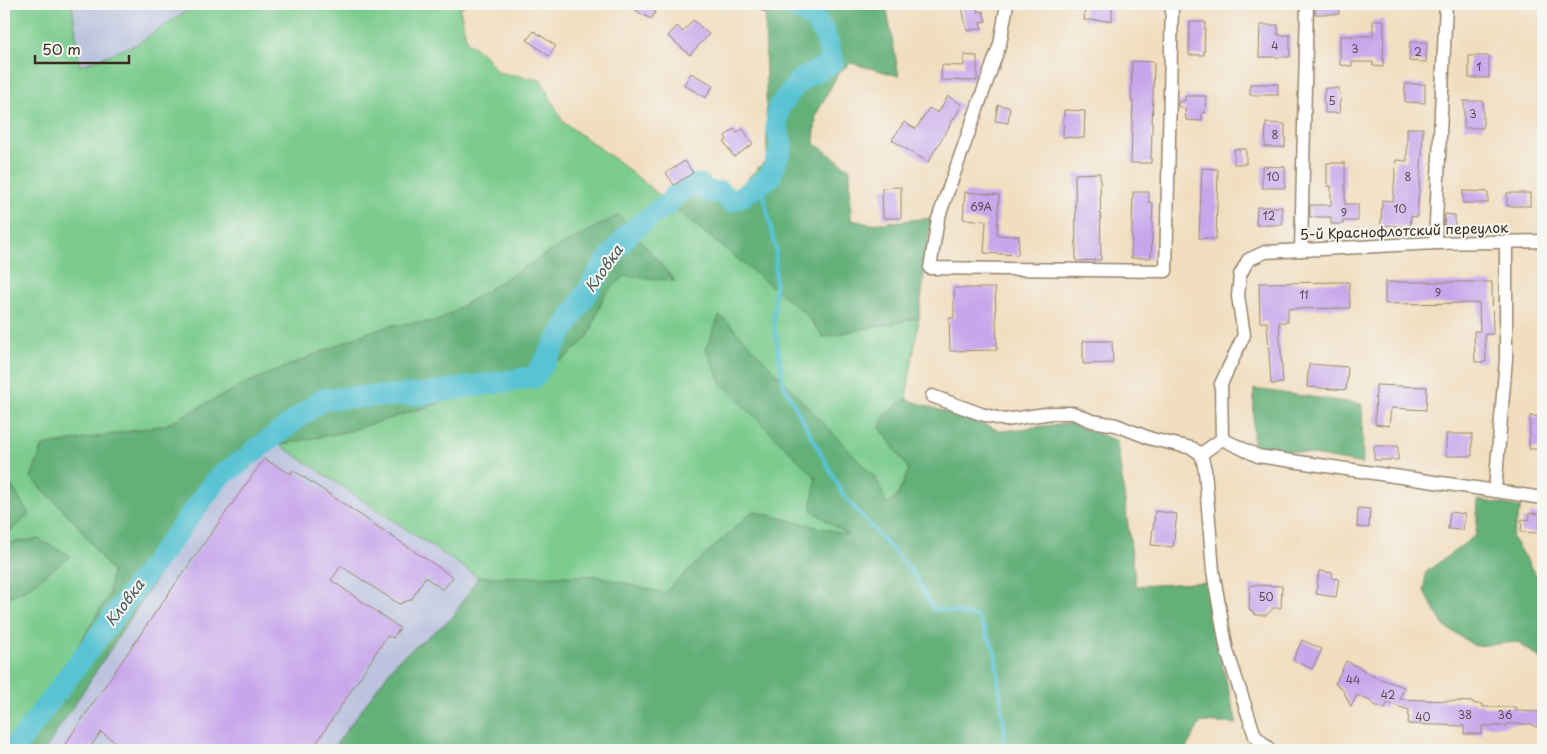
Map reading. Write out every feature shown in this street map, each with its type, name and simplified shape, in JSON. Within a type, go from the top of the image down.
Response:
[{"type":"street","points":[[1007,4],[1007,13],[1000,44],[938,219],[930,268],[1166,271],[1172,4]]},
{"type":"street","points":[[1301,250],[1307,4]]},
{"type":"street","points":[[1435,243],[1446,4]]},
{"type":"street","name":"5-й Краснофлотский переулок","points":[[1222,439],[1221,384],[1244,335],[1238,296],[1240,275],[1248,260],[1265,252],[1435,243],[1543,241]]},
{"type":"street","points":[[1495,490],[1506,359],[1506,242]]},
{"type":"street","points":[[932,396],[951,404],[1005,420],[1052,413],[1073,413],[1092,421],[1116,425],[1152,439],[1192,448],[1201,454],[1205,470],[1213,570],[1226,651],[1255,736],[1270,750]]},
{"type":"street","points":[[1201,454],[1222,439],[1258,456],[1543,498]]},
{"type":"shaded area","points":[[72,4],[197,4],[137,44],[79,67]]},
{"type":"shaded area","points":[[280,445],[478,577],[452,618],[397,661],[332,750],[45,750],[231,463]]},
{"type":"green space","points":[[4,4],[72,4],[80,66],[137,44],[197,4],[466,4],[460,9],[467,42],[484,54],[497,72],[541,80],[563,122],[615,159],[807,314],[823,337],[919,318],[906,399],[885,415],[880,427],[909,470],[897,497],[887,506],[722,384],[816,478],[850,536],[753,511],[664,593],[596,576],[478,577],[280,445],[349,431],[440,403],[565,358],[588,337],[604,295],[625,275],[674,281],[619,215],[549,252],[438,321],[394,325],[369,332],[242,385],[166,425],[43,446],[31,477],[76,523],[112,572],[109,595],[15,750],[4,750],[4,598],[23,591],[38,539],[4,544],[4,536],[29,515],[11,485],[4,484]]},
{"type":"green space","points":[[789,4],[886,4],[899,76],[851,63],[839,72],[816,115],[814,143],[850,169],[851,220],[871,224],[931,218],[919,318],[823,337],[806,314],[663,199],[689,180],[714,183],[734,192],[767,159],[765,8]]},
{"type":"green space","points":[[619,215],[675,281],[625,276],[604,295],[588,337],[565,358],[440,403],[349,431],[280,445],[231,463],[45,750],[15,750],[109,595],[112,572],[76,523],[31,477],[43,446],[166,425],[242,385],[369,332],[394,325],[438,321],[549,252]]},
{"type":"green space","points":[[719,316],[726,320],[877,480],[887,505],[897,497],[909,470],[880,427],[885,415],[906,399],[1002,431],[1069,423],[1117,441],[1136,586],[1211,582],[1217,644],[1237,724],[1201,722],[1185,750],[332,750],[397,661],[452,618],[478,577],[596,576],[664,593],[753,511],[848,535],[811,510],[816,478],[722,384],[706,349]]},
{"type":"green space","points":[[1254,389],[1362,404],[1363,464],[1253,444]]},
{"type":"green space","points":[[4,484],[11,485],[29,515],[4,536]]},
{"type":"green space","points":[[1478,500],[1521,507],[1512,537],[1543,587],[1543,660],[1517,642],[1475,646],[1444,626],[1424,591],[1426,572],[1476,535]]},
{"type":"green space","points":[[38,539],[71,556],[23,591],[4,598],[4,544]]},
{"type":"building","points":[[640,4],[660,4],[651,19],[636,11]]},
{"type":"building","points":[[976,4],[978,12],[983,11],[986,21],[980,22],[982,28],[967,31],[962,7]]},
{"type":"building","points":[[1085,4],[1112,4],[1112,21],[1084,20]]},
{"type":"building","points":[[1315,4],[1339,4],[1339,14],[1315,14]]},
{"type":"building","points":[[693,20],[709,34],[690,55],[668,36],[677,26],[683,32]]},
{"type":"building","points":[[1373,20],[1384,20],[1383,67],[1373,66],[1373,62],[1352,62],[1352,66],[1340,65],[1340,36],[1373,36]]},
{"type":"building","points":[[1190,22],[1205,22],[1204,55],[1189,55]]},
{"type":"building","points":[[1260,25],[1278,25],[1278,35],[1290,35],[1290,57],[1259,57]]},
{"type":"building","points":[[534,31],[556,46],[549,56],[527,40]]},
{"type":"building","points":[[1410,42],[1427,42],[1426,62],[1409,61]]},
{"type":"building","points":[[964,55],[977,56],[977,81],[941,80],[942,65],[964,66]]},
{"type":"building","points":[[1469,56],[1489,56],[1489,78],[1469,78]]},
{"type":"building","points":[[1132,61],[1154,62],[1151,163],[1131,163]]},
{"type":"building","points":[[691,73],[713,85],[706,98],[684,85]]},
{"type":"building","points":[[1250,84],[1278,84],[1278,95],[1250,95]]},
{"type":"building","points":[[1405,84],[1425,84],[1425,103],[1405,102]]},
{"type":"building","points":[[1325,88],[1339,88],[1341,100],[1339,104],[1340,113],[1325,113],[1323,100]]},
{"type":"building","points":[[948,96],[962,105],[928,162],[892,140],[904,122],[916,129],[929,108],[938,113]]},
{"type":"building","points":[[1185,96],[1206,96],[1205,113],[1202,113],[1202,121],[1186,120],[1185,109],[1178,106],[1178,103],[1185,100]]},
{"type":"building","points":[[1464,101],[1483,101],[1483,128],[1464,128]]},
{"type":"building","points":[[998,105],[1010,107],[1008,123],[995,121]]},
{"type":"building","points":[[1064,110],[1085,111],[1084,138],[1063,137]]},
{"type":"building","points":[[1266,123],[1285,124],[1285,147],[1265,147]]},
{"type":"building","points":[[1407,128],[1423,128],[1417,217],[1411,216],[1410,227],[1381,225],[1382,200],[1393,201],[1396,160],[1407,161]]},
{"type":"building","points":[[734,129],[737,133],[743,129],[753,144],[734,157],[724,142],[727,140],[725,136]]},
{"type":"building","points":[[1234,149],[1246,149],[1246,164],[1234,164]]},
{"type":"building","points":[[685,161],[693,173],[674,185],[666,173]]},
{"type":"building","points":[[1327,163],[1345,163],[1345,204],[1358,204],[1358,221],[1343,221],[1343,224],[1331,224],[1331,217],[1310,217],[1310,205],[1331,205],[1331,186],[1327,186]]},
{"type":"building","points":[[1262,166],[1285,167],[1285,188],[1262,188]]},
{"type":"building","points":[[1202,168],[1218,169],[1216,239],[1199,238]]},
{"type":"building","points":[[1100,173],[1101,260],[1076,261],[1075,174]]},
{"type":"building","points":[[901,187],[901,218],[883,218],[882,188]]},
{"type":"building","points":[[1463,191],[1488,192],[1488,203],[1463,203]]},
{"type":"building","points":[[965,192],[999,195],[997,235],[1019,236],[1018,255],[984,253],[986,221],[963,219]]},
{"type":"building","points":[[1133,192],[1149,192],[1149,202],[1153,203],[1151,258],[1131,258]]},
{"type":"building","points":[[1507,193],[1530,193],[1530,206],[1507,206]]},
{"type":"building","points":[[1257,207],[1282,207],[1282,225],[1256,225]]},
{"type":"building","points":[[1445,214],[1455,215],[1455,227],[1444,227]]},
{"type":"building","points":[[1349,282],[1350,308],[1288,309],[1288,322],[1279,322],[1283,383],[1271,384],[1267,322],[1260,322],[1259,283]]},
{"type":"building","points":[[1385,282],[1492,282],[1493,334],[1485,334],[1486,362],[1475,362],[1474,331],[1480,331],[1479,303],[1385,304]]},
{"type":"building","points":[[954,288],[995,288],[997,350],[950,351],[949,318],[954,318]]},
{"type":"building","points":[[1083,341],[1112,341],[1113,363],[1083,364]]},
{"type":"building","points":[[1309,364],[1348,367],[1346,390],[1307,387]]},
{"type":"building","points":[[1376,385],[1427,387],[1426,410],[1391,408],[1389,426],[1375,424]]},
{"type":"building","points":[[1530,416],[1543,417],[1543,449],[1529,449]]},
{"type":"building","points":[[1446,434],[1472,434],[1472,456],[1446,456]]},
{"type":"building","points":[[1374,446],[1398,446],[1398,460],[1374,460]]},
{"type":"building","points":[[264,459],[291,474],[293,470],[453,577],[443,590],[425,577],[412,599],[399,604],[341,566],[331,580],[400,628],[393,638],[387,636],[312,750],[126,750],[101,732],[88,750],[61,750],[166,597]]},
{"type":"building","points":[[1358,508],[1370,509],[1369,528],[1357,527]]},
{"type":"building","points":[[1155,511],[1177,514],[1173,547],[1151,545]]},
{"type":"building","points":[[1450,512],[1465,514],[1463,530],[1448,529]]},
{"type":"building","points":[[1529,513],[1540,514],[1539,533],[1521,532],[1522,519],[1529,520]]},
{"type":"building","points":[[1319,571],[1333,573],[1332,578],[1339,579],[1336,597],[1316,594]]},
{"type":"building","points":[[1250,585],[1282,586],[1281,608],[1273,608],[1267,615],[1256,615],[1249,609]]},
{"type":"building","points":[[1302,640],[1322,649],[1312,669],[1293,660]]},
{"type":"building","points":[[1346,661],[1377,678],[1404,687],[1400,699],[1474,702],[1474,704],[1483,704],[1483,707],[1516,707],[1516,711],[1543,712],[1543,727],[1533,726],[1533,724],[1482,726],[1482,734],[1464,734],[1464,726],[1408,724],[1409,710],[1387,703],[1385,709],[1357,695],[1351,707],[1342,688],[1335,684]]},
{"type":"waterway","name":"Кловка","points":[[252,453],[323,399],[422,394],[535,377],[603,266],[630,232],[669,203],[673,197],[690,184],[701,185],[707,192],[721,192],[730,201],[744,195],[770,177],[782,146],[776,127],[779,107],[800,80],[833,62],[822,29],[806,13],[796,8]]},
{"type":"waterway","points":[[761,183],[776,250],[774,324],[784,386],[844,496],[914,574],[932,608],[978,617],[995,651],[1005,734],[999,750]]},
{"type":"waterway","name":"Кловка","points":[[13,750],[219,477],[242,461]]}]
